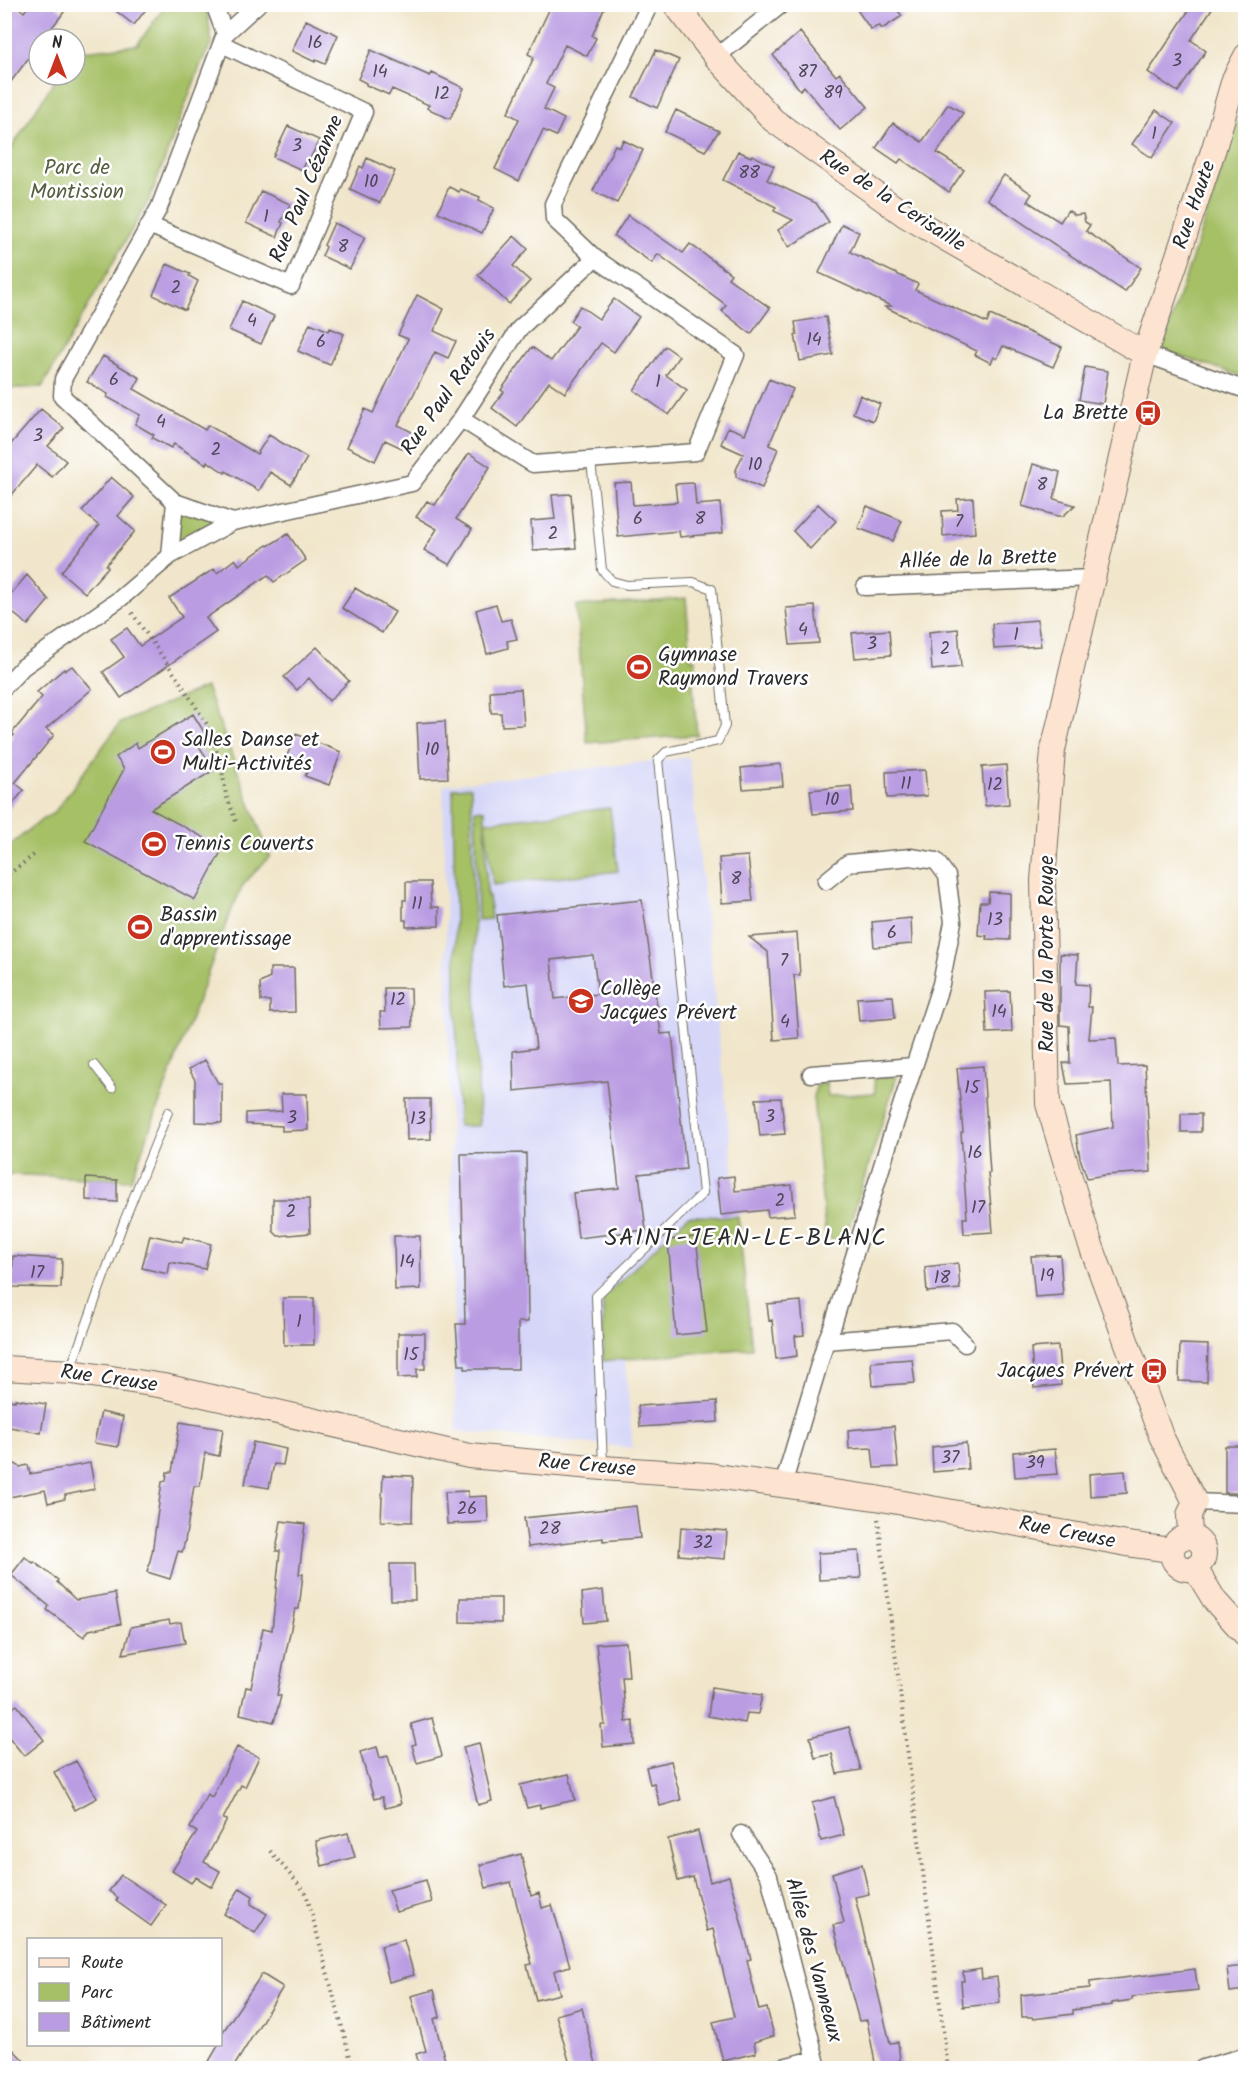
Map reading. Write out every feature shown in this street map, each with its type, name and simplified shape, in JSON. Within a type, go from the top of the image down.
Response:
[{"type":"street","points":[[214,4],[223,39]]},
{"type":"street","points":[[233,522],[175,502],[62,396],[63,379],[159,208],[223,39],[258,4]]},
{"type":"street","points":[[461,419],[533,464],[696,452],[736,355],[595,258],[554,219],[553,204],[651,4]]},
{"type":"street","name":"Rue de la Cerisaille","points":[[675,4],[716,57],[773,120],[905,215],[1144,354]]},
{"type":"street","points":[[716,57],[782,4]]},
{"type":"street","name":"Rue Paul Cézanne","points":[[149,225],[291,286],[364,112],[223,39]]},
{"type":"street","name":"Rue Haute","points":[[1144,354],[1214,148],[1234,79],[1245,56]]},
{"type":"street","name":"Rue Paul Ratouis","points":[[4,687],[23,667],[121,598],[170,556],[233,522],[412,483],[461,419],[519,329],[595,258]]},
{"type":"street","points":[[1144,354],[1245,390]]},
{"type":"street","name":"Rue de la Porte Rouge","points":[[1144,354],[1053,750],[1043,881],[1048,1104],[1089,1240],[1157,1425],[1195,1502]]},
{"type":"street","points":[[170,556],[175,502]]},
{"type":"street","name":"Allée de la Brette","points":[[865,587],[1093,578]]},
{"type":"street","points":[[783,1485],[826,1341],[941,984],[953,922],[947,876],[936,861],[911,857],[848,863],[826,880]]},
{"type":"street","points":[[811,1074],[914,1066]]},
{"type":"street","points":[[826,1341],[952,1331],[965,1344]]},
{"type":"street","name":"Rue Creuse","points":[[4,1368],[72,1372],[164,1386],[469,1456],[603,1468],[708,1474],[876,1498],[1127,1544],[1181,1544]]},
{"type":"street","points":[[1245,1504],[1195,1502],[1181,1544],[1199,1542],[1204,1551],[1202,1561],[1195,1568],[1215,1601],[1245,1635]]},
{"type":"street","name":"Allée des Vanneaux","points":[[741,1834],[769,1876],[816,2064]]},
{"type":"street","points":[[1203,2068],[1245,2056]]},
{"type":"street","points":[[779,2068],[816,2064]]},
{"type":"lane","points":[[591,460],[602,570],[607,576],[612,581],[627,585],[693,582],[712,589],[725,726],[717,741],[666,752],[658,760],[703,1193],[596,1296],[603,1468]]},
{"type":"lane","points":[[94,1065],[112,1088]]},
{"type":"lane","points":[[72,1372],[74,1359],[124,1221],[168,1112]]},
{"type":"path","points":[[121,598],[208,726],[221,764],[226,795],[237,824]]},
{"type":"path","points":[[4,878],[35,854]]},
{"type":"path","points":[[876,1498],[948,2068]]},
{"type":"path","points":[[270,1851],[306,1893],[353,2068]]},
{"type":"shaded area","name":"Collège Jacques Prévert","points":[[689,757],[752,1348],[625,1360],[633,1448],[456,1431],[443,785]]},
{"type":"green space","name":"Parc de Montission","points":[[166,5],[206,5],[212,43],[202,61],[150,198],[42,387],[5,389],[5,158],[50,87],[87,87],[87,51],[137,45]]},
{"type":"green space","points":[[1245,101],[1246,377],[1161,350]]},
{"type":"green space","points":[[175,502],[233,522],[170,556]]},
{"type":"green space","name":"Gymnase Raymond Travers","points":[[686,598],[691,659],[695,659],[696,674],[692,675],[697,735],[587,743],[576,606]]},
{"type":"green space","points":[[206,687],[270,856],[243,885],[229,916],[131,1180],[5,1174],[5,849],[54,813],[120,723]]},
{"type":"green space","points":[[471,787],[479,1126],[458,1126],[453,788]]},
{"type":"green space","points":[[610,808],[618,871],[493,885],[485,822]]},
{"type":"green space","points":[[475,809],[485,810],[487,896],[489,896],[491,919],[478,920]]},
{"type":"green space","points":[[897,1076],[844,1242],[834,1242],[825,1232],[813,1096],[817,1085],[826,1082],[828,1096],[875,1093],[874,1078]]},
{"type":"green space","points":[[688,1216],[738,1217],[752,1348],[603,1361],[603,1298]]},
{"type":"building","points":[[4,4],[14,4],[24,12],[30,4],[54,4],[64,12],[52,27],[27,27],[27,60],[4,91]]},
{"type":"building","points":[[107,4],[150,4],[134,25]]},
{"type":"building","points":[[552,4],[606,4],[592,36],[596,38],[587,56],[565,45],[546,84],[554,88],[544,109],[564,119],[556,136],[543,130],[519,181],[495,169],[519,119],[508,113],[534,57],[528,54]]},
{"type":"building","points":[[853,4],[893,4],[902,16],[882,29],[879,25],[871,30]]},
{"type":"building","points":[[1193,4],[1215,4],[1191,40],[1206,51],[1178,92],[1148,72]]},
{"type":"building","points":[[306,20],[338,35],[325,64],[316,60],[315,62],[292,51]]},
{"type":"building","points":[[800,32],[836,76],[840,73],[868,107],[840,130],[804,86],[800,90],[773,55]]},
{"type":"building","points":[[371,50],[464,88],[450,119],[427,108],[429,105],[392,89],[389,95],[358,79]]},
{"type":"building","points":[[656,50],[679,60],[657,108],[633,97]]},
{"type":"building","points":[[948,104],[963,113],[937,153],[964,170],[949,192],[901,159],[898,163],[876,148],[893,123],[922,142]]},
{"type":"building","points":[[676,110],[719,131],[705,151],[665,132]]},
{"type":"building","points":[[1156,110],[1175,123],[1152,158],[1132,144]]},
{"type":"building","points":[[288,126],[319,140],[302,170],[273,157]]},
{"type":"building","points":[[623,140],[643,150],[617,203],[593,191],[615,145],[620,147]]},
{"type":"building","points":[[738,151],[774,166],[767,180],[816,203],[829,222],[789,247],[778,230],[793,220],[774,211],[776,207],[723,180]]},
{"type":"building","points":[[367,158],[395,171],[380,203],[350,189],[360,166],[363,168]]},
{"type":"building","points":[[1004,175],[1032,194],[1027,201],[1060,222],[1068,210],[1075,215],[1083,214],[1085,222],[1090,225],[1086,231],[1141,268],[1125,292],[987,199]]},
{"type":"building","points":[[449,187],[480,197],[479,200],[494,208],[482,233],[438,212]]},
{"type":"building","points":[[261,191],[290,204],[277,237],[246,223]]},
{"type":"building","points":[[628,215],[683,253],[690,244],[731,274],[728,278],[770,308],[751,334],[722,311],[726,305],[658,254],[652,263],[614,236]]},
{"type":"building","points":[[334,223],[365,237],[350,269],[322,256],[326,247],[324,245]]},
{"type":"building","points":[[842,224],[859,232],[850,252],[918,284],[915,290],[987,323],[990,315],[1062,347],[1053,367],[1003,346],[997,359],[994,357],[991,363],[975,355],[977,351],[885,307],[891,306],[819,273]]},
{"type":"building","points":[[514,236],[528,249],[513,266],[530,281],[509,304],[478,275]]},
{"type":"building","points":[[167,264],[190,274],[189,276],[198,281],[185,310],[153,295]]},
{"type":"building","points":[[417,295],[444,309],[434,331],[456,341],[448,358],[435,352],[398,425],[414,433],[406,450],[385,440],[375,461],[347,447],[365,409],[373,413],[408,339],[398,335]]},
{"type":"building","points":[[614,299],[639,317],[614,352],[601,343],[565,393],[549,382],[517,427],[492,408],[504,392],[501,390],[532,347],[551,361],[577,326],[570,321],[580,306],[599,319]]},
{"type":"building","points":[[242,301],[274,316],[261,344],[229,330]]},
{"type":"building","points":[[826,317],[833,355],[800,361],[795,322]]},
{"type":"building","points":[[310,323],[344,334],[330,365],[298,351]]},
{"type":"building","points":[[665,346],[679,356],[666,375],[687,390],[669,415],[634,390]]},
{"type":"building","points":[[103,356],[140,378],[134,389],[205,430],[208,425],[257,454],[269,435],[307,458],[291,485],[270,472],[259,491],[207,461],[206,464],[174,444],[171,448],[152,438],[154,435],[135,424],[140,415],[107,397],[108,394],[87,382]]},
{"type":"building","points":[[1085,367],[1108,371],[1103,404],[1079,400]]},
{"type":"building","points":[[769,379],[793,389],[769,445],[778,449],[762,488],[736,477],[736,470],[743,454],[721,444],[728,427],[745,434]]},
{"type":"building","points":[[860,395],[880,404],[873,421],[853,413]]},
{"type":"building","points":[[41,409],[64,428],[48,446],[66,461],[52,477],[37,465],[4,504],[4,452]]},
{"type":"building","points":[[469,453],[490,467],[456,519],[472,529],[450,565],[424,550],[437,529],[416,517],[427,501],[435,505]]},
{"type":"building","points":[[1033,464],[1060,472],[1054,499],[1075,505],[1063,516],[1022,506]]},
{"type":"building","points":[[111,477],[134,497],[118,516],[135,531],[85,593],[61,572],[99,526],[82,511]]},
{"type":"building","points":[[631,482],[633,505],[677,502],[675,484],[694,483],[696,505],[720,503],[723,533],[680,537],[679,531],[618,537],[614,483]]},
{"type":"building","points":[[571,494],[576,548],[533,551],[531,521],[555,519],[552,495]]},
{"type":"building","points":[[973,498],[975,533],[943,536],[942,511],[958,510],[957,499]]},
{"type":"building","points":[[818,504],[836,521],[810,549],[793,531]]},
{"type":"building","points":[[867,506],[902,521],[893,541],[858,528]]},
{"type":"building","points":[[288,534],[306,560],[274,582],[268,575],[206,618],[216,632],[121,698],[103,672],[124,657],[111,639],[127,628],[140,646],[182,617],[169,598],[214,569],[217,573],[235,559],[239,565],[267,545]]},
{"type":"building","points":[[27,575],[49,600],[28,625],[4,606],[4,602]]},
{"type":"building","points":[[355,588],[395,612],[382,633],[342,608]]},
{"type":"building","points":[[496,604],[501,621],[511,619],[517,639],[507,641],[508,648],[487,654],[476,610]]},
{"type":"building","points":[[815,606],[819,643],[790,645],[786,608]]},
{"type":"building","points":[[1037,620],[1041,646],[994,649],[992,624]]},
{"type":"building","points":[[958,629],[961,667],[932,670],[929,632]]},
{"type":"building","points":[[889,630],[891,655],[855,658],[852,633]]},
{"type":"building","points":[[317,647],[349,681],[329,701],[309,678],[297,690],[284,677]]},
{"type":"building","points":[[72,666],[92,689],[46,729],[54,735],[15,783],[24,790],[4,814],[4,746],[42,697],[37,692],[64,669],[65,671]]},
{"type":"building","points":[[521,689],[524,725],[502,726],[501,713],[491,713],[490,691]]},
{"type":"building","points":[[193,714],[206,735],[196,741],[214,770],[151,809],[223,848],[195,900],[85,841],[124,769],[116,757],[136,743],[138,748]]},
{"type":"building","points":[[445,721],[448,778],[420,779],[417,723]]},
{"type":"building","points":[[296,734],[341,752],[329,785],[305,776],[309,768],[286,758]]},
{"type":"building","points":[[781,764],[783,786],[743,789],[741,768]]},
{"type":"building","points":[[1006,765],[1009,804],[985,806],[982,767]]},
{"type":"building","points":[[925,770],[927,796],[887,798],[886,772]]},
{"type":"building","points":[[851,786],[853,811],[813,814],[810,790]]},
{"type":"building","points":[[748,856],[753,901],[722,903],[719,858]]},
{"type":"building","points":[[406,882],[430,882],[431,907],[439,907],[439,926],[406,927],[406,920],[403,920],[403,900],[406,900]]},
{"type":"building","points":[[989,892],[1010,893],[1010,940],[986,939],[987,936],[978,935],[980,902],[988,902]]},
{"type":"building","points":[[642,900],[661,1034],[672,1033],[686,1169],[639,1174],[646,1230],[578,1238],[573,1193],[619,1188],[607,1081],[514,1091],[513,1051],[536,1048],[528,983],[504,986],[497,915]],"holes":[[[593,955],[598,994],[555,999],[551,960]]]},
{"type":"building","points":[[911,918],[912,944],[874,947],[872,922]]},
{"type":"building","points":[[797,933],[800,975],[794,975],[799,1038],[774,1040],[768,952],[749,937]]},
{"type":"building","points":[[1060,954],[1078,955],[1076,984],[1089,985],[1088,1007],[1092,1007],[1089,1039],[1116,1038],[1118,1066],[1145,1065],[1151,1172],[1087,1178],[1080,1158],[1076,1135],[1113,1127],[1111,1082],[1067,1084],[1063,1063],[1070,1063],[1069,1026],[1060,1025]]},
{"type":"building","points":[[270,968],[294,968],[295,1012],[270,1013],[270,1001],[261,1001],[260,983],[270,978]]},
{"type":"building","points":[[384,988],[411,988],[412,1027],[381,1028],[380,1012],[385,1012]]},
{"type":"building","points":[[1010,991],[1012,1032],[987,1033],[985,992]]},
{"type":"building","points":[[893,996],[895,1018],[859,1021],[857,998]]},
{"type":"building","points":[[205,1060],[218,1083],[222,1083],[222,1123],[195,1122],[195,1080],[189,1069]]},
{"type":"building","points":[[983,1066],[993,1232],[964,1234],[963,1218],[967,1218],[957,1068]]},
{"type":"building","points":[[281,1094],[307,1094],[308,1130],[282,1131],[282,1126],[246,1124],[246,1113],[282,1111]]},
{"type":"building","points":[[781,1098],[785,1134],[760,1136],[756,1099]]},
{"type":"building","points":[[406,1099],[430,1099],[431,1139],[407,1140]]},
{"type":"building","points":[[1181,1114],[1201,1114],[1201,1132],[1181,1132]]},
{"type":"building","points":[[526,1153],[528,1322],[518,1322],[518,1369],[465,1369],[465,1365],[459,1365],[456,1324],[465,1324],[461,1154]]},
{"type":"building","points":[[734,1176],[735,1191],[792,1185],[795,1215],[768,1217],[767,1210],[721,1215],[717,1178]]},
{"type":"building","points":[[86,1178],[117,1180],[117,1202],[86,1200]]},
{"type":"building","points":[[273,1199],[309,1199],[310,1233],[278,1236],[273,1231]]},
{"type":"building","points":[[150,1235],[182,1242],[184,1237],[211,1244],[205,1269],[170,1262],[168,1274],[142,1268]]},
{"type":"building","points":[[394,1236],[420,1236],[421,1289],[395,1290]]},
{"type":"building","points":[[696,1237],[707,1332],[676,1335],[668,1240]]},
{"type":"building","points":[[1060,1255],[1063,1295],[1035,1297],[1031,1256]]},
{"type":"building","points":[[13,1256],[62,1259],[61,1288],[12,1287]]},
{"type":"building","points":[[958,1263],[960,1289],[927,1292],[925,1267]]},
{"type":"building","points":[[283,1298],[314,1298],[314,1345],[284,1345]]},
{"type":"building","points":[[801,1301],[804,1335],[795,1336],[797,1356],[776,1359],[772,1320],[769,1321],[767,1304]]},
{"type":"building","points":[[398,1333],[425,1333],[425,1369],[417,1369],[417,1377],[398,1378]]},
{"type":"building","points":[[1180,1344],[1208,1345],[1207,1382],[1179,1381]]},
{"type":"building","points":[[1058,1346],[1061,1385],[1034,1388],[1031,1348]]},
{"type":"building","points":[[912,1359],[915,1383],[873,1386],[871,1362]]},
{"type":"building","points":[[4,1399],[46,1404],[41,1433],[4,1426]]},
{"type":"building","points":[[717,1401],[718,1422],[640,1427],[638,1406]]},
{"type":"building","points":[[101,1412],[123,1417],[118,1447],[94,1443]]},
{"type":"building","points":[[180,1422],[223,1429],[219,1456],[205,1453],[200,1486],[194,1486],[182,1552],[178,1551],[170,1579],[147,1572],[152,1553],[162,1482],[166,1481],[167,1472],[172,1472]]},
{"type":"building","points":[[894,1426],[898,1467],[874,1468],[872,1448],[849,1449],[848,1430]]},
{"type":"building","points":[[253,1442],[286,1449],[283,1465],[274,1464],[269,1488],[245,1484]]},
{"type":"building","points":[[966,1443],[968,1469],[933,1472],[932,1447]]},
{"type":"building","points":[[1225,1446],[1245,1446],[1245,1493],[1225,1493]]},
{"type":"building","points":[[1055,1449],[1058,1474],[1015,1477],[1013,1452]]},
{"type":"building","points":[[4,1457],[20,1467],[28,1465],[30,1474],[90,1463],[95,1489],[65,1495],[65,1499],[48,1503],[45,1490],[4,1498]]},
{"type":"building","points":[[1125,1471],[1127,1493],[1090,1496],[1089,1474]]},
{"type":"building","points":[[383,1475],[413,1476],[412,1522],[381,1521]]},
{"type":"building","points":[[468,1491],[468,1497],[487,1496],[488,1522],[447,1524],[445,1492]]},
{"type":"building","points":[[636,1506],[640,1538],[603,1541],[603,1538],[528,1547],[524,1518]]},
{"type":"building","points":[[281,1521],[305,1524],[299,1574],[303,1574],[299,1609],[295,1609],[277,1695],[281,1696],[274,1722],[240,1714],[246,1687],[251,1688],[263,1628],[272,1630],[280,1551],[276,1551]]},
{"type":"building","points":[[681,1527],[727,1531],[725,1559],[679,1555]]},
{"type":"building","points":[[859,1551],[861,1578],[819,1580],[818,1553]]},
{"type":"building","points":[[25,1557],[58,1580],[57,1582],[76,1600],[115,1593],[121,1624],[89,1630],[84,1637],[47,1610],[49,1606],[11,1575]]},
{"type":"building","points":[[390,1564],[414,1564],[415,1600],[391,1600]]},
{"type":"building","points":[[603,1590],[606,1621],[584,1623],[582,1593]]},
{"type":"building","points":[[460,1598],[501,1598],[501,1623],[460,1622]]},
{"type":"building","points":[[169,1620],[170,1624],[181,1622],[185,1643],[123,1654],[131,1627]]},
{"type":"building","points":[[626,1642],[629,1677],[622,1677],[626,1722],[633,1721],[634,1744],[603,1747],[601,1725],[605,1725],[596,1644]]},
{"type":"building","points":[[712,1687],[762,1695],[758,1714],[747,1713],[745,1723],[708,1716]]},
{"type":"building","points":[[17,1705],[44,1740],[24,1756],[4,1731],[4,1714]]},
{"type":"building","points":[[432,1718],[442,1756],[417,1763],[412,1745],[416,1744],[411,1724]]},
{"type":"building","points":[[849,1727],[861,1770],[837,1774],[832,1754],[815,1758],[810,1737]]},
{"type":"building","points":[[479,1743],[492,1801],[478,1805],[463,1747]]},
{"type":"building","points":[[237,1747],[259,1757],[245,1787],[241,1785],[223,1819],[227,1820],[204,1862],[220,1871],[212,1887],[196,1877],[191,1883],[172,1871],[197,1832],[190,1828],[207,1794],[212,1797]]},
{"type":"building","points":[[377,1747],[380,1758],[388,1756],[401,1804],[385,1808],[382,1797],[374,1799],[360,1752]]},
{"type":"building","points":[[76,1761],[97,1798],[75,1810],[54,1772]]},
{"type":"building","points":[[671,1761],[681,1800],[660,1806],[654,1783],[650,1784],[646,1767]]},
{"type":"building","points":[[569,1774],[575,1800],[540,1808],[540,1805],[527,1808],[520,1785]]},
{"type":"building","points":[[834,1797],[844,1835],[821,1841],[812,1803]]},
{"type":"building","points":[[698,1831],[710,1882],[729,1876],[751,1959],[747,1960],[759,2010],[767,2008],[774,2036],[754,2042],[756,2053],[723,2061],[713,2022],[734,2017],[713,1929],[707,1931],[693,1877],[678,1881],[668,1839]]},
{"type":"building","points":[[348,1833],[355,1857],[322,1866],[316,1841]]},
{"type":"building","points":[[521,1854],[531,1896],[539,1893],[542,1908],[552,1905],[570,1966],[554,1971],[560,1994],[536,2000],[527,1965],[532,1964],[511,1882],[486,1888],[480,1865]]},
{"type":"building","points":[[862,1864],[869,1894],[855,1897],[890,2043],[898,2042],[901,2068],[876,2068],[867,2020],[859,2021],[833,1925],[844,1923],[832,1873]]},
{"type":"building","points":[[121,1875],[166,1905],[151,1926],[116,1901],[118,1898],[109,1891]]},
{"type":"building","points":[[426,1880],[432,1902],[396,1912],[389,1890]]},
{"type":"building","points":[[240,1888],[253,1896],[251,1904],[267,1914],[255,1933],[224,1914]]},
{"type":"building","points":[[404,1940],[414,1975],[389,1982],[381,1946]]},
{"type":"building","points":[[1245,1966],[1245,1990],[1230,1992],[1227,1968]]},
{"type":"building","points":[[981,1969],[982,1979],[997,1977],[1000,2003],[963,2007],[961,1981],[964,1981],[963,1972]]},
{"type":"building","points":[[1195,1969],[1198,1990],[1132,1997],[1132,2000],[1112,2003],[1112,2005],[1073,2010],[1073,2014],[1033,2019],[1022,2017],[1021,1995],[1090,1988],[1090,1982]]},
{"type":"building","points":[[262,1974],[283,1987],[233,2068],[217,2068],[208,2063],[218,2046],[222,2046],[222,2033]]},
{"type":"building","points":[[434,1990],[440,2017],[434,2019],[447,2068],[420,2068],[416,2054],[426,2051],[411,1996]]},
{"type":"building","points":[[582,2008],[597,2068],[571,2068],[556,2015]]},
{"type":"building","points":[[4,2040],[31,2068],[4,2068]]},
{"type":"place","name":"La Brette","points":[[1148,413]]},
{"type":"place","name":"Gymnase Raymond Travers","points":[[639,667]]},
{"type":"place","name":"Salles Danse et Multi-Activités","points":[[163,752]]},
{"type":"place","name":"Tennis Couverts","points":[[154,844]]},
{"type":"place","name":"Bassin d'apprentissage","points":[[140,927]]},
{"type":"place","name":"Collège Jacques Prévert","points":[[581,1001]]},
{"type":"place","name":"Jacques Prévert","points":[[1154,1371]]},
{"type":"district","name":"SAINT-JEAN-LE-BLANC","points":[[746,1238]]}]
